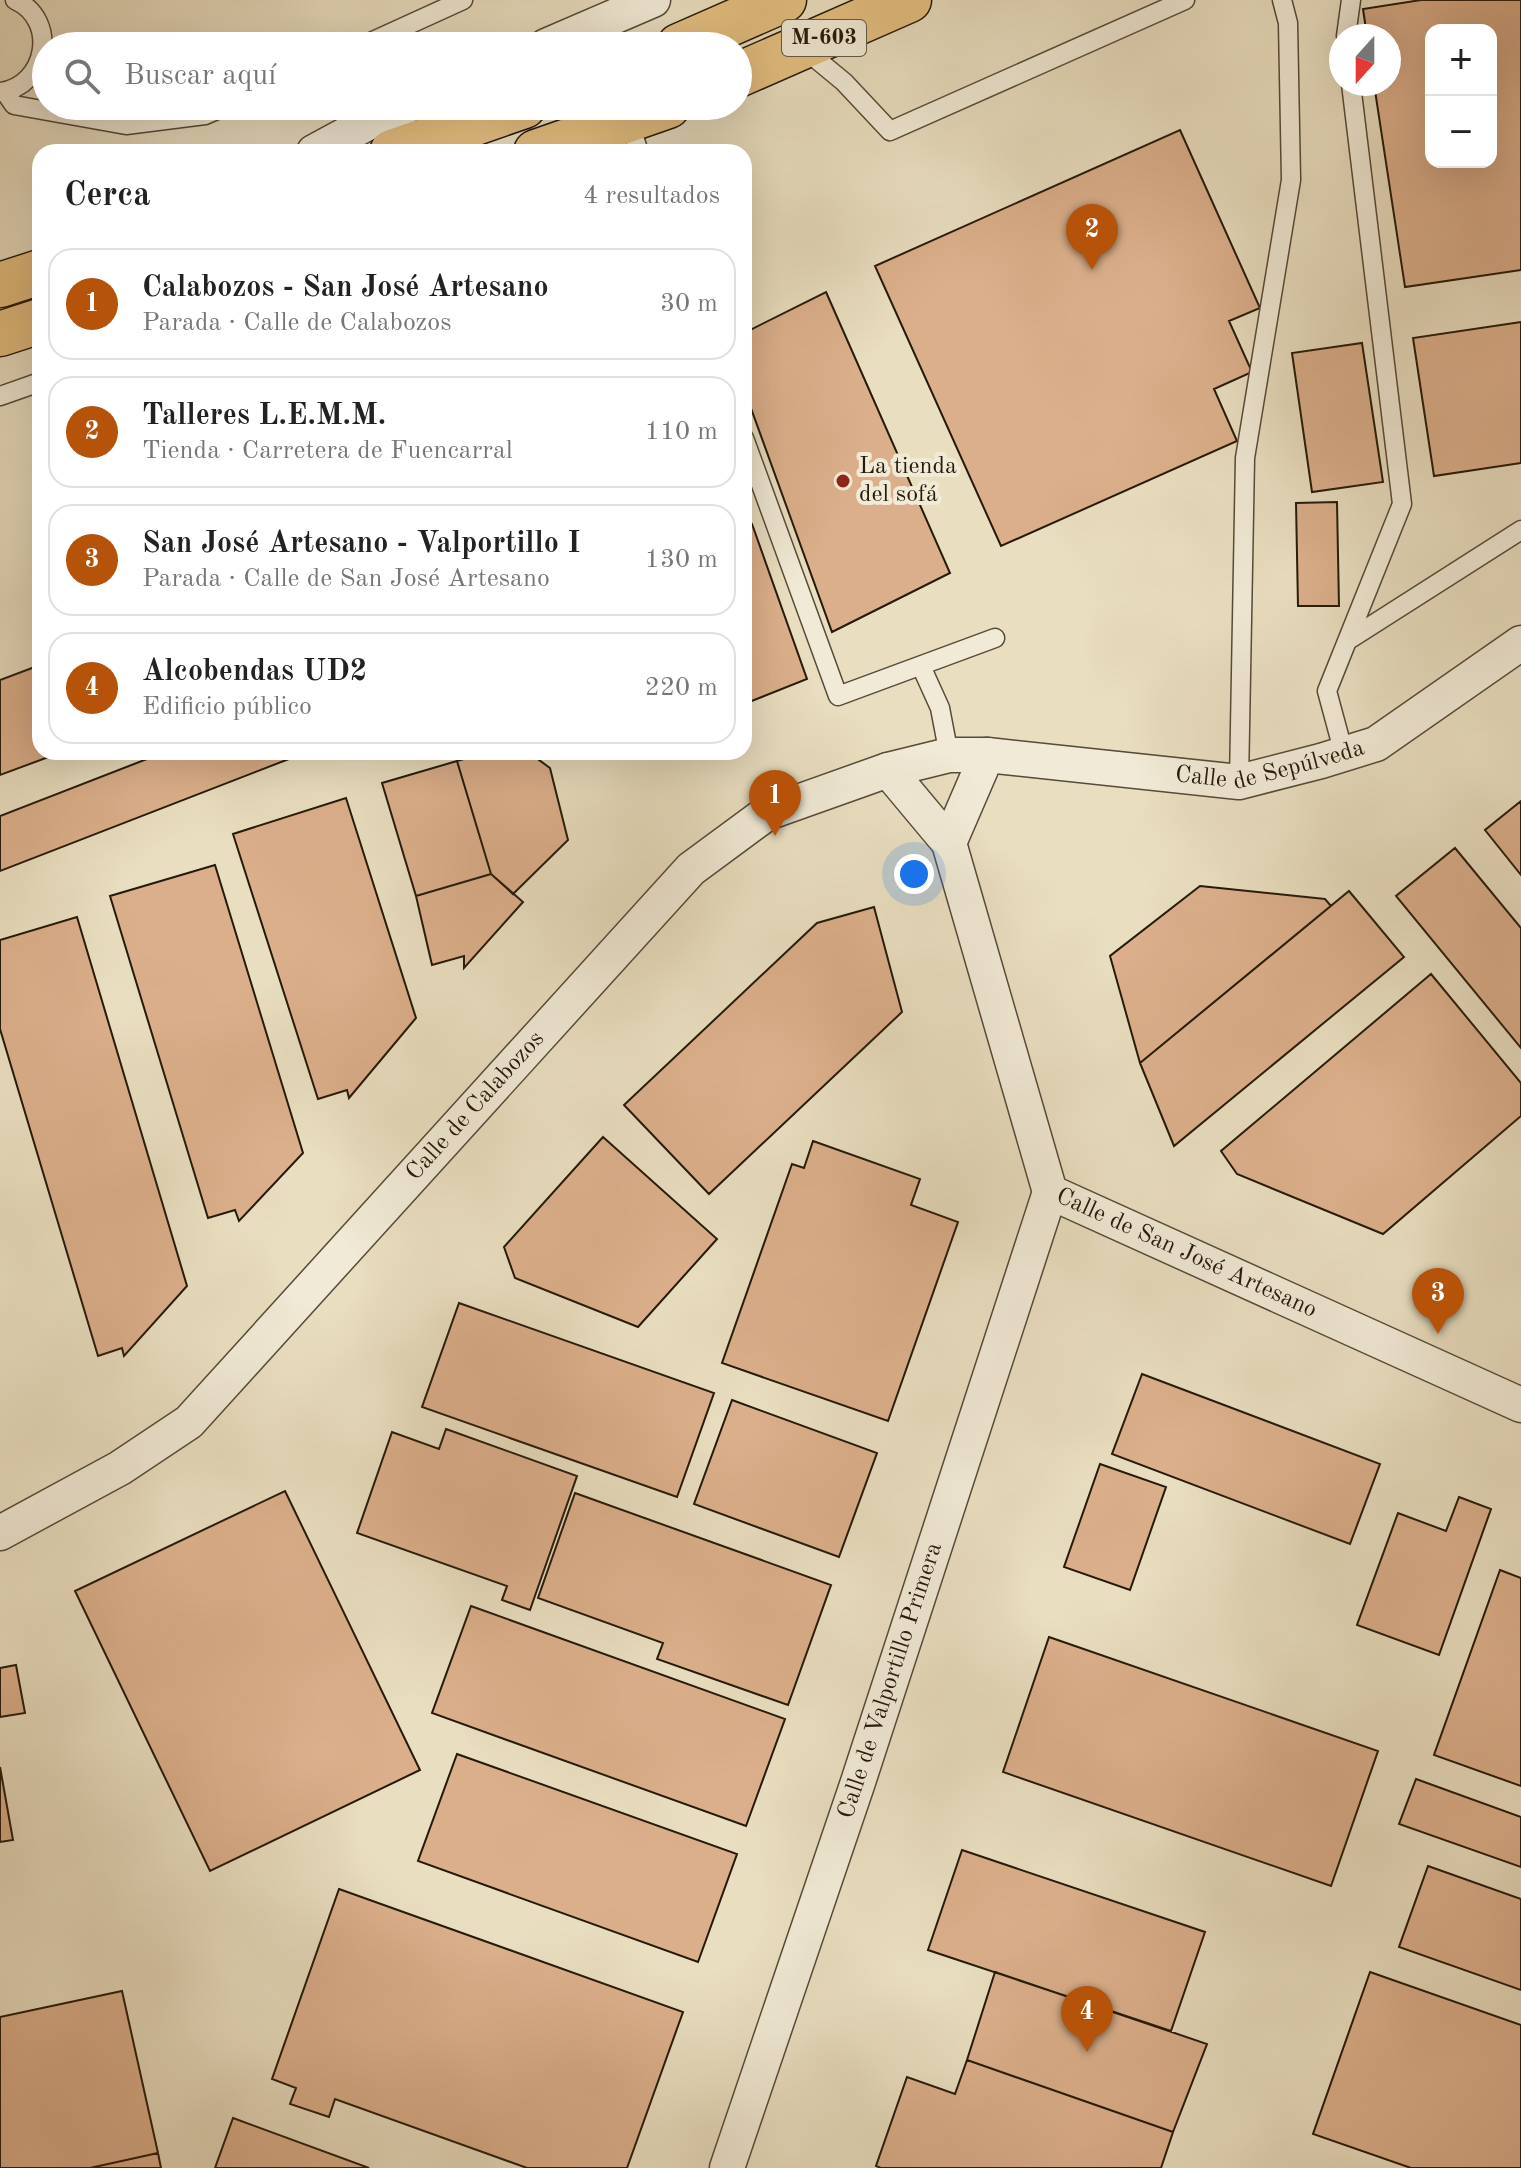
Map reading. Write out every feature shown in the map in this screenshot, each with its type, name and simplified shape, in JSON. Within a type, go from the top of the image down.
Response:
[{"type":"highway","name":"M-603","points":[[711,32],[784,0]]},
{"type":"highway","name":"M-603","points":[[752,69],[909,0]]},
{"type":"highway","points":[[562,144],[639,120]]},
{"type":"highway","points":[[0,285],[32,275]]},
{"type":"highway","points":[[0,334],[32,324]]},
{"type":"street","points":[[579,32],[653,0]]},
{"type":"street","points":[[334,144],[393,121]]},
{"type":"street","name":"Calle de Sepúlveda","points":[[987,755],[1239,782],[1376,744],[1521,643]]},
{"type":"street","name":"Calle de Calabozos","points":[[0,1533],[120,1468],[189,1422],[691,869],[767,813],[888,770],[949,755],[987,755]]},
{"type":"street","points":[[949,843],[987,755]]},
{"type":"street","name":"Calle de San José Artesano","points":[[888,770],[949,843],[1050,1192],[1521,1405]]},
{"type":"street","name":"Calle de Valportillo Primera","points":[[727,2168],[858,1782],[1050,1192]]},
{"type":"lane","points":[[393,32],[463,0]]},
{"type":"lane","points":[[555,32],[620,0]]},
{"type":"lane","points":[[802,47],[844,82],[890,131],[1185,0]]},
{"type":"lane","points":[[1239,782],[1245,458],[1291,180],[1288,23],[1282,0]]},
{"type":"lane","points":[[1348,24],[1351,0]]},
{"type":"lane","points":[[19,1],[35,16],[42,32]]},
{"type":"lane","points":[[32,75],[21,85],[3,92],[14,105],[32,108]]},
{"type":"lane","points":[[1344,754],[1327,691],[1402,504],[1352,96]]},
{"type":"lane","points":[[98,120],[126,125],[166,120]]},
{"type":"lane","points":[[118,120],[126,125]]},
{"type":"lane","points":[[616,144],[647,120]]},
{"type":"lane","points":[[642,144],[651,120]]},
{"type":"lane","points":[[0,396],[32,385]]},
{"type":"lane","points":[[752,460],[838,696],[995,638]]},
{"type":"lane","points":[[1347,641],[1521,530]]},
{"type":"lane","points":[[921,666],[940,708],[949,755]]},
{"type":"building","points":[[1421,0],[1521,0],[1521,270],[1405,287],[1376,96],[1401,96],[1401,24],[1365,24],[1363,9]]},
{"type":"building","points":[[1180,130],[1260,308],[1229,321],[1252,372],[1214,389],[1237,441],[1001,546],[875,266]]},
{"type":"building","name":"La tienda del sofá","points":[[826,292],[950,573],[832,632],[752,411],[752,329]]},
{"type":"building","points":[[1521,322],[1521,463],[1434,476],[1413,338]]},
{"type":"building","points":[[1362,343],[1383,482],[1312,492],[1292,353]]},
{"type":"building","points":[[1337,502],[1339,606],[1298,606],[1296,503]]},
{"type":"building","points":[[752,524],[807,679],[752,701]]},
{"type":"building","points":[[32,668],[32,760],[40,760],[0,775],[0,680]]},
{"type":"building","points":[[144,760],[286,760],[0,871],[0,816]]},
{"type":"building","points":[[539,760],[550,768],[568,840],[513,894],[491,874],[457,761]]},
{"type":"building","points":[[457,761],[491,874],[416,896],[382,783]]},
{"type":"building","points":[[346,798],[416,1018],[349,1098],[347,1090],[318,1099],[233,834]]},
{"type":"building","points":[[1521,801],[1521,875],[1485,830]]},
{"type":"building","points":[[1455,848],[1521,928],[1521,1048],[1396,896]]},
{"type":"building","points":[[215,865],[303,1153],[239,1221],[235,1210],[208,1218],[110,896]]},
{"type":"building","points":[[491,874],[523,902],[464,968],[464,956],[432,965],[416,896]]},
{"type":"building","points":[[1200,886],[1325,899],[1331,906],[1140,1063],[1110,956]]},
{"type":"building","points":[[1349,891],[1404,957],[1174,1146],[1140,1063]]},
{"type":"building","points":[[874,907],[902,1012],[709,1194],[624,1105],[817,923]]},
{"type":"building","points":[[77,917],[187,1286],[124,1356],[122,1348],[98,1356],[0,1029],[0,940]]},
{"type":"building","points":[[1431,974],[1521,1083],[1521,1116],[1383,1234],[1237,1174],[1221,1151]]},
{"type":"building","points":[[603,1137],[717,1239],[638,1327],[515,1278],[504,1247]]},
{"type":"building","points":[[813,1141],[920,1179],[911,1205],[958,1222],[888,1421],[722,1363],[792,1164],[804,1168]]},
{"type":"building","points":[[459,1303],[714,1393],[677,1497],[422,1407]]},
{"type":"building","points":[[1142,1374],[1380,1464],[1350,1544],[1112,1454]]},
{"type":"building","points":[[732,1400],[877,1453],[839,1557],[694,1504]]},
{"type":"building","points":[[446,1429],[577,1476],[530,1610],[502,1600],[507,1586],[357,1533],[392,1432],[439,1449]]},
{"type":"building","points":[[1100,1464],[1166,1487],[1130,1590],[1064,1567]]},
{"type":"building","points":[[285,1491],[420,1770],[210,1871],[75,1591]]},
{"type":"building","points":[[575,1493],[831,1585],[788,1705],[657,1659],[663,1643],[538,1598]]},
{"type":"building","points":[[1459,1497],[1491,1509],[1439,1655],[1357,1625],[1398,1513],[1446,1531]]},
{"type":"building","points":[[1500,1570],[1521,1578],[1521,1786],[1434,1755]]},
{"type":"building","points":[[471,1606],[785,1719],[746,1826],[432,1713]]},
{"type":"building","points":[[1049,1637],[1378,1751],[1331,1886],[1003,1772]]},
{"type":"building","points":[[16,1665],[25,1713],[0,1717],[0,1668]]},
{"type":"building","points":[[457,1754],[737,1854],[698,1962],[418,1861]]},
{"type":"building","points":[[0,1767],[13,1840],[0,1842]]},
{"type":"building","points":[[1416,1779],[1521,1817],[1521,1867],[1399,1824]]},
{"type":"building","points":[[962,1850],[1205,1932],[1171,2031],[928,1950]]},
{"type":"building","points":[[1428,1866],[1521,1899],[1521,1990],[1399,1947]]},
{"type":"building","points":[[339,1889],[683,2012],[627,2168],[527,2168],[335,2099],[329,2117],[290,2104],[296,2088],[272,2079]]},
{"type":"building","points":[[995,1972],[1207,2044],[1173,2132],[967,2060]]},
{"type":"building","points":[[1370,1972],[1521,2025],[1521,2168],[1411,2168],[1313,2134]]},
{"type":"building","points":[[122,1991],[158,2153],[90,2168],[0,2168],[0,2017]]},
{"type":"building","points":[[967,2060],[1173,2132],[1161,2168],[876,2166],[907,2077],[955,2094]]},
{"type":"building","points":[[233,2118],[369,2168],[215,2168]]},
{"type":"building","points":[[158,2153],[161,2168],[90,2168]]},
{"type":"place","name":"Talleres L.E.M.M.","points":[[1092,270]]},
{"type":"place","name":"La tienda del sofá","points":[[843,481]]},
{"type":"place","name":"Calabozos - San José Artesano","points":[[775,836]]},
{"type":"place","name":"San José Artesano - Valportillo I","points":[[1438,1334]]},
{"type":"place","name":"Alcobendas UD2","points":[[1087,2052]]}]
